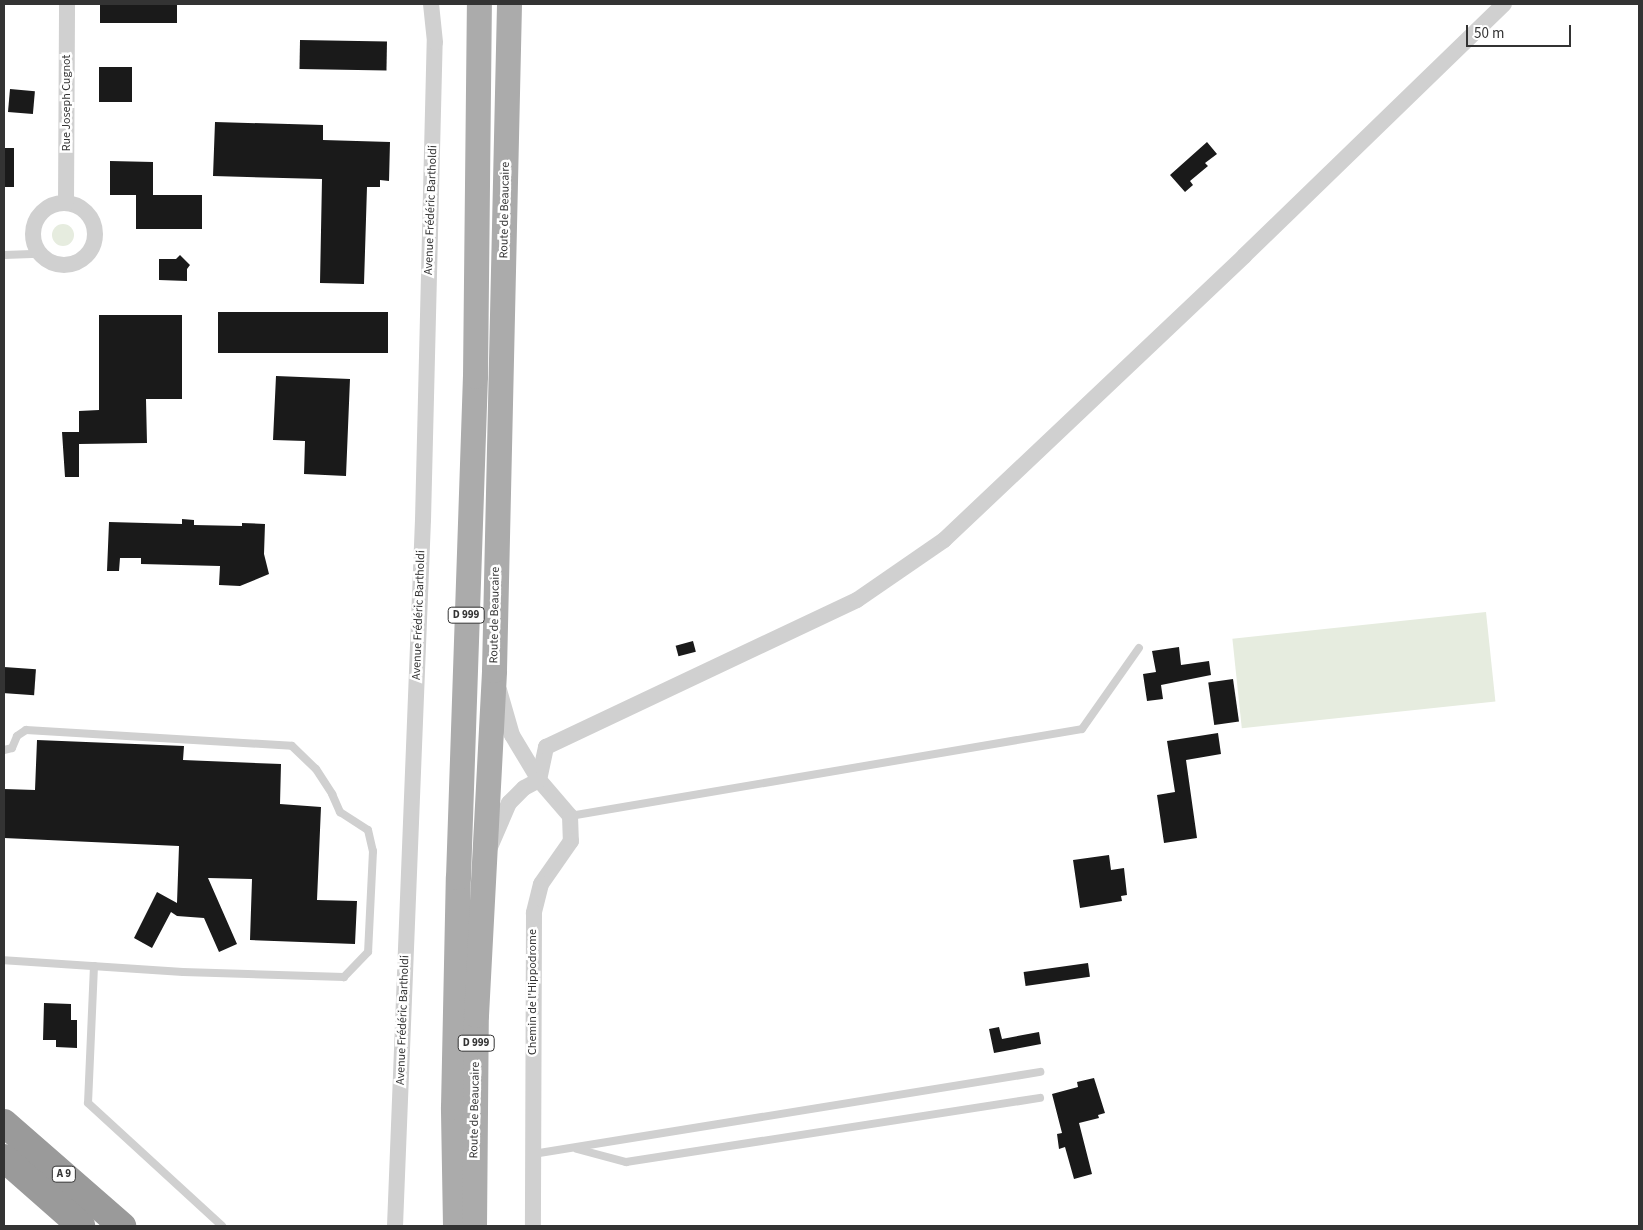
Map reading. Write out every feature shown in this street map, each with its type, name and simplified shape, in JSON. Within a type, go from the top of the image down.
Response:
[{"type":"highway","name":"A 9","points":[[4,1123],[122,1226]]},
{"type":"highway","name":"A 9","points":[[4,1158],[81,1226]]},
{"type":"main road","name":"Route de Beaucaire","points":[[455,1226],[453,1107],[456,954],[462,726],[476,366],[479,4]]},
{"type":"main road","name":"Route de Beaucaire","points":[[474,1226],[476,1015],[494,670],[509,4]]},
{"type":"street","name":"Rue Joseph Cugnot","points":[[66,203],[67,4]]},
{"type":"street","name":"Avenue Frédéric Bartholdi","points":[[395,1226],[423,520],[435,42],[431,4]]},
{"type":"street","points":[[484,860],[509,803],[524,788],[539,780],[546,747],[856,600],[944,540],[1258,242],[1504,4]]},
{"type":"street","points":[[66,203],[81,208],[92,219],[95,229],[92,250],[85,258],[66,266],[46,261],[39,254],[34,245],[34,224],[46,208],[66,203]]},
{"type":"street","points":[[494,670],[512,735],[539,780],[570,816]]},
{"type":"street","name":"Chemin de l'Hippodrome","points":[[532,1226],[534,913],[541,884],[571,841],[570,816]]},
{"type":"lane","points":[[4,255],[39,254]]},
{"type":"lane","points":[[570,816],[1082,729],[1139,648]]},
{"type":"lane","points":[[4,750],[12,748],[17,736],[26,730],[292,746],[316,768],[340,812],[368,830],[372,852],[368,952],[344,977],[4,960]]},
{"type":"lane","points":[[94,966],[88,1103],[222,1226]]},
{"type":"lane","points":[[533,1154],[1040,1072]]},
{"type":"lane","points":[[572,1148],[626,1162],[1040,1098]]},
{"type":"shaded area","points":[[63,224],[71,227],[74,235],[71,243],[63,246],[55,243],[52,235],[55,227]]},
{"type":"shaded area","points":[[1486,612],[1495,702],[1242,728],[1232,639]]},
{"type":"building","points":[[100,4],[177,4],[177,23],[100,23]]},
{"type":"building","points":[[300,40],[387,42],[386,71],[299,69]]},
{"type":"building","points":[[99,67],[132,67],[132,102],[99,102]]},
{"type":"building","points":[[10,89],[35,91],[33,114],[8,112]]},
{"type":"building","points":[[215,122],[323,125],[323,140],[390,142],[389,181],[380,180],[380,187],[367,187],[364,284],[320,283],[322,179],[213,176]]},
{"type":"building","points":[[1207,142],[1217,154],[1205,163],[1208,166],[1190,181],[1193,185],[1185,192],[1170,175]]},
{"type":"building","points":[[4,148],[14,148],[14,187],[4,187]]},
{"type":"building","points":[[110,161],[153,162],[153,195],[202,195],[202,229],[136,229],[136,195],[110,195]]},
{"type":"building","points":[[180,255],[190,265],[187,269],[187,281],[159,280],[159,259],[176,259]]},
{"type":"building","points":[[218,312],[388,312],[388,353],[218,353]]},
{"type":"building","points":[[99,315],[182,315],[182,399],[146,399],[147,443],[79,444],[79,477],[65,477],[62,432],[79,432],[79,411],[99,410]]},
{"type":"building","points":[[276,376],[350,379],[346,476],[304,474],[305,441],[273,440]]},
{"type":"building","points":[[182,519],[194,520],[194,525],[242,526],[242,523],[265,524],[264,554],[269,574],[240,586],[219,585],[220,566],[141,564],[141,558],[120,558],[119,571],[107,571],[109,522],[182,524]]},
{"type":"building","points":[[693,641],[696,652],[678,656],[676,646]]},
{"type":"building","points":[[1179,647],[1181,665],[1209,661],[1211,675],[1161,685],[1163,699],[1147,701],[1143,674],[1156,672],[1152,651]]},
{"type":"building","points":[[4,667],[36,669],[34,695],[4,693]]},
{"type":"building","points":[[1233,679],[1239,722],[1214,725],[1208,682]]},
{"type":"building","points":[[1218,733],[1221,754],[1186,760],[1197,838],[1164,843],[1157,795],[1175,792],[1167,741]]},
{"type":"building","points":[[37,740],[184,746],[183,760],[281,764],[280,804],[321,807],[317,900],[357,901],[355,944],[250,940],[252,879],[208,878],[237,944],[219,952],[204,918],[177,916],[171,912],[152,948],[134,938],[157,892],[177,903],[179,846],[4,838],[4,789],[35,790]]},
{"type":"building","points":[[1109,855],[1111,870],[1124,868],[1127,895],[1121,896],[1122,901],[1080,908],[1073,860]]},
{"type":"building","points":[[1088,963],[1090,977],[1026,986],[1024,972]]},
{"type":"building","points":[[44,1003],[71,1004],[71,1020],[77,1020],[77,1048],[56,1047],[56,1040],[43,1040]]},
{"type":"building","points":[[999,1027],[1002,1039],[1039,1032],[1041,1044],[994,1053],[989,1029]]},
{"type":"building","points":[[1094,1078],[1105,1113],[1098,1115],[1099,1118],[1079,1123],[1092,1174],[1074,1179],[1065,1147],[1059,1149],[1057,1134],[1062,1133],[1052,1094],[1078,1087],[1077,1082]]}]
